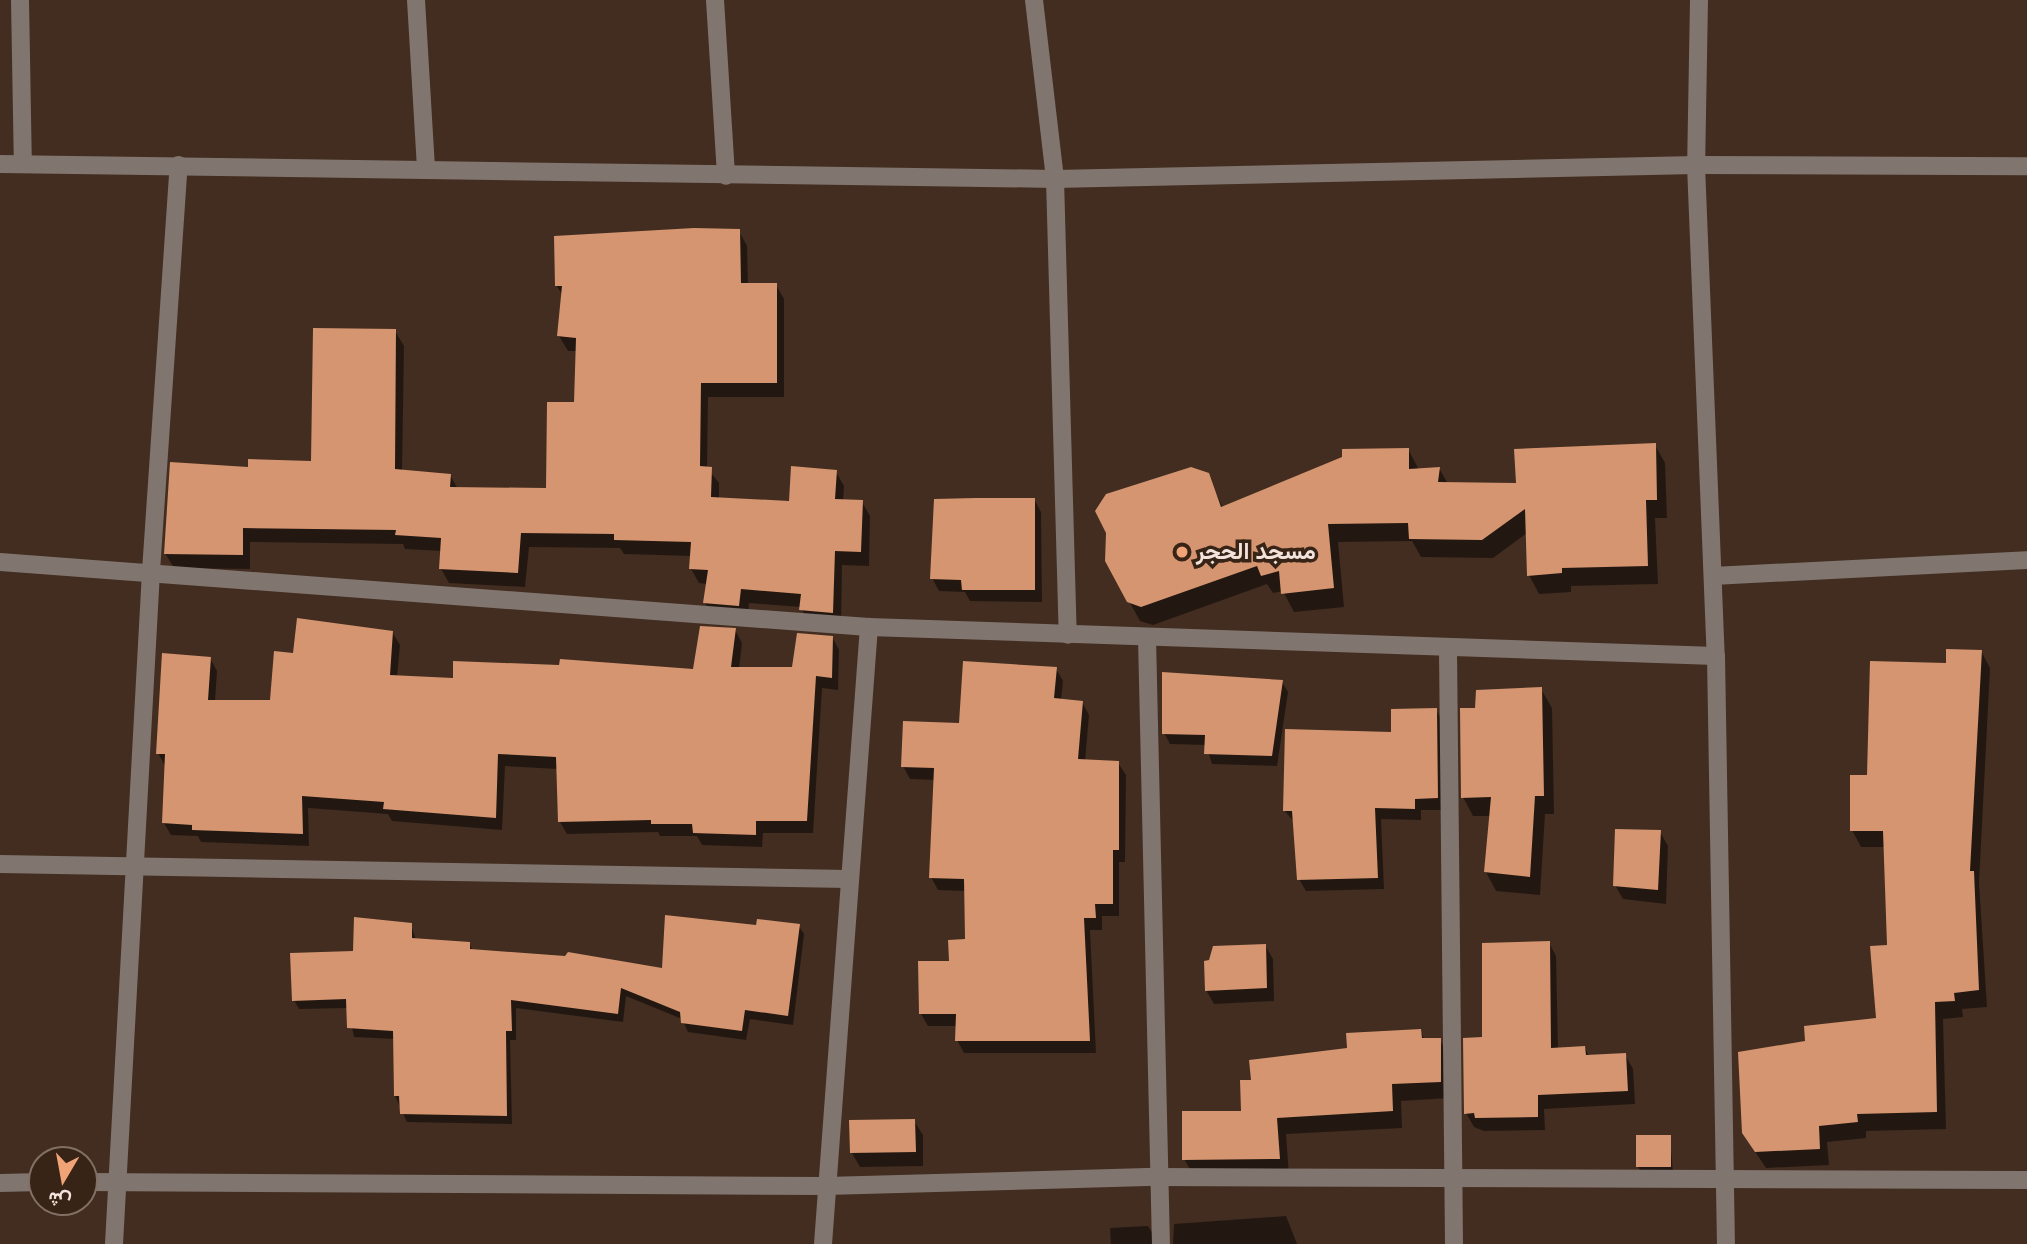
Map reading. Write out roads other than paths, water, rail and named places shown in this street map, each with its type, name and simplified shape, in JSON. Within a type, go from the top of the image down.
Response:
[{"type":"street","points":[[20,0],[23,164]]},
{"type":"street","points":[[416,0],[426,170]]},
{"type":"street","points":[[715,0],[726,176]]},
{"type":"street","points":[[1034,0],[1055,179],[1068,635]]},
{"type":"street","points":[[1699,0],[1696,165],[1716,656],[1726,1244]]},
{"type":"street","points":[[0,164],[1055,179],[1696,165],[2027,166]]},
{"type":"street","points":[[114,1244],[137,866],[151,571],[179,165]]},
{"type":"street","points":[[1713,576],[2027,560]]},
{"type":"street","points":[[0,562],[151,571],[869,627],[1448,650],[1716,656]]},
{"type":"street","points":[[822,1244],[869,627]]},
{"type":"street","points":[[1147,638],[1156,1177],[1161,1244]]},
{"type":"street","points":[[1448,650],[1451,1181],[1454,1244]]},
{"type":"street","points":[[0,864],[848,879]]},
{"type":"street","points":[[98,1181],[826,1186],[1156,1177],[1451,1181],[2027,1180]]},
{"type":"street","points":[[0,1183],[28,1182]]},
{"type":"place","name":"مسجد الحجر","points":[[1182,552]]}]
